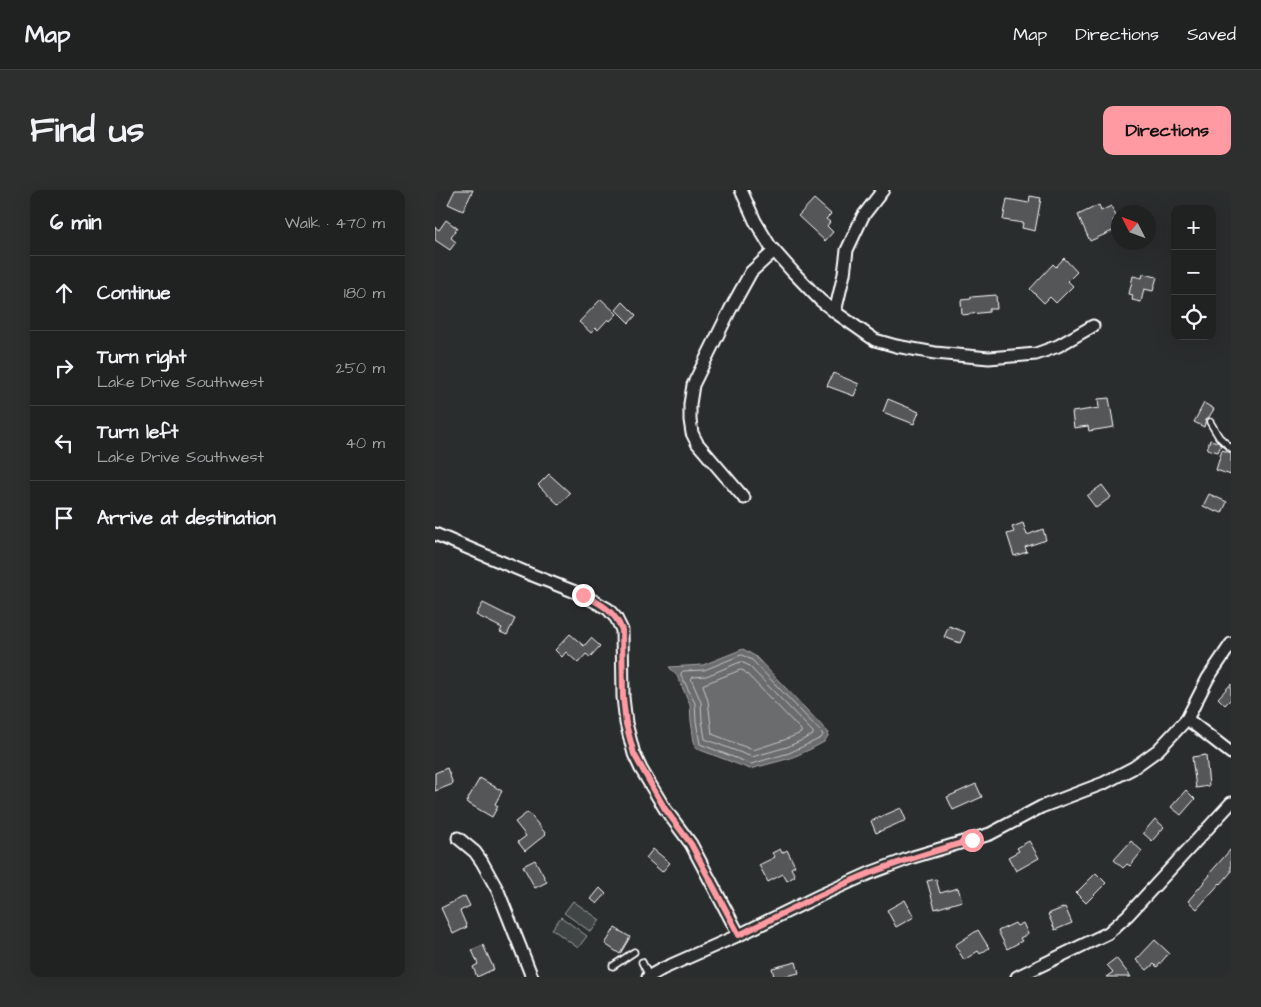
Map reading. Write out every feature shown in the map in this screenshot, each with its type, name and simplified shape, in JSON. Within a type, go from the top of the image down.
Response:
[{"type":"street","points":[[741,190],[755,221],[774,251],[820,300],[875,340],[935,353],[989,358],[1036,354],[1057,346],[1093,326]]},
{"type":"street","points":[[835,312],[844,274],[847,250],[863,216],[883,190]]},
{"type":"street","points":[[744,498],[697,443],[692,433],[690,404],[693,385],[730,310],[751,272],[774,251]]},
{"type":"street","points":[[435,534],[583,595],[608,609],[616,618],[622,630],[623,697],[626,724],[634,754],[665,809],[691,844],[739,935]]},
{"type":"street","points":[[649,976],[739,935],[821,894],[913,857],[990,834],[1041,807],[1104,783],[1133,768],[1158,750],[1187,719],[1208,678],[1231,644]]},
{"type":"street","points":[[1187,719],[1231,753]]},
{"type":"street","points":[[1017,977],[1108,933],[1128,915],[1231,803]]},
{"type":"street","points":[[458,838],[475,852],[482,862],[497,891],[532,977]]},
{"type":"lane","points":[[1211,422],[1219,437],[1231,448]]},
{"type":"lane","points":[[613,966],[634,952]]},
{"type":"lane","points":[[642,962],[649,976]]},
{"type":"shaded area","points":[[573,901],[600,920],[591,932],[564,913]]},
{"type":"shaded area","points":[[561,917],[587,936],[578,948],[552,929]]},
{"type":"water","points":[[743,649],[755,656],[829,733],[824,742],[791,758],[750,769],[695,748],[690,704],[677,676],[669,667],[703,665]]},
{"type":"building","points":[[455,190],[473,190],[463,211],[448,204]]},
{"type":"building","points":[[1030,196],[1041,198],[1035,231],[1022,228],[1023,223],[1003,220],[1007,199],[1029,203]]},
{"type":"building","points":[[814,199],[831,214],[826,219],[830,222],[827,226],[833,232],[825,241],[798,216]]},
{"type":"building","points":[[1099,205],[1101,211],[1111,206],[1111,232],[1090,241],[1078,215]]},
{"type":"building","points":[[446,220],[457,228],[451,238],[456,242],[450,250],[435,240],[435,227],[439,230]]},
{"type":"building","points":[[1064,258],[1077,272],[1068,281],[1073,286],[1056,303],[1050,297],[1044,303],[1030,289],[1053,264],[1056,267]]},
{"type":"building","points":[[1143,274],[1157,277],[1153,291],[1144,289],[1141,302],[1132,300],[1133,295],[1129,294],[1133,276],[1142,278]]},
{"type":"building","points":[[996,295],[997,309],[989,309],[989,312],[962,315],[961,300],[971,299],[971,297]]},
{"type":"building","points":[[601,299],[617,314],[610,321],[608,319],[598,330],[596,328],[591,333],[579,322]]},
{"type":"building","points":[[623,302],[636,315],[629,323],[616,310]]},
{"type":"building","points":[[833,373],[859,384],[854,396],[827,386]]},
{"type":"building","points":[[1109,398],[1114,427],[1089,431],[1088,426],[1074,428],[1072,412],[1099,408],[1098,399]]},
{"type":"building","points":[[888,399],[919,412],[914,424],[883,412]]},
{"type":"building","points":[[1204,403],[1214,409],[1206,419],[1204,427],[1194,422]]},
{"type":"building","points":[[1210,440],[1221,445],[1218,452],[1207,449]]},
{"type":"building","points":[[1222,450],[1231,453],[1231,475],[1216,470]]},
{"type":"building","points":[[549,474],[570,493],[559,505],[538,485]]},
{"type":"building","points":[[1102,485],[1111,497],[1096,508],[1087,496]]},
{"type":"building","points":[[1209,494],[1227,502],[1222,513],[1203,506]]},
{"type":"building","points":[[1023,523],[1027,535],[1043,529],[1046,540],[1025,547],[1027,552],[1014,556],[1007,534],[1014,532],[1012,527]]},
{"type":"building","points":[[483,603],[515,619],[507,635],[500,632],[502,628],[476,615]]},
{"type":"building","points":[[949,626],[965,632],[960,643],[944,637]]},
{"type":"building","points":[[570,634],[584,646],[591,638],[600,646],[590,657],[586,654],[578,663],[566,652],[562,657],[555,650]]},
{"type":"building","points":[[1231,684],[1231,699],[1225,705],[1218,698]]},
{"type":"building","points":[[1206,755],[1209,786],[1196,788],[1192,757]]},
{"type":"building","points":[[447,768],[453,784],[435,791],[435,773]]},
{"type":"building","points":[[480,778],[502,791],[495,804],[498,806],[492,817],[466,802]]},
{"type":"building","points":[[976,784],[982,797],[953,810],[947,797]]},
{"type":"building","points":[[1186,790],[1195,799],[1181,815],[1171,807]]},
{"type":"building","points":[[901,808],[906,820],[876,833],[871,821]]},
{"type":"building","points":[[528,812],[546,834],[525,851],[518,842],[526,836],[515,822]]},
{"type":"building","points":[[1155,819],[1164,827],[1152,841],[1143,833]]},
{"type":"building","points":[[1029,841],[1039,858],[1016,871],[1008,857],[1019,851],[1017,848]]},
{"type":"building","points":[[1131,841],[1142,851],[1130,866],[1127,864],[1123,868],[1114,860]]},
{"type":"building","points":[[653,849],[670,863],[662,872],[646,858]]},
{"type":"building","points":[[780,849],[782,853],[787,850],[795,866],[791,868],[795,876],[787,881],[783,874],[768,882],[759,865],[775,857],[772,853]]},
{"type":"building","points":[[1231,849],[1231,872],[1197,909],[1188,901]]},
{"type":"building","points":[[535,860],[547,882],[535,888],[523,866]]},
{"type":"building","points":[[1096,873],[1106,883],[1086,903],[1076,893]]},
{"type":"building","points":[[936,879],[940,893],[958,888],[962,901],[935,909],[927,881]]},
{"type":"building","points":[[600,888],[606,894],[597,904],[591,899]]},
{"type":"building","points":[[465,896],[470,906],[460,911],[467,927],[453,934],[441,908]]},
{"type":"building","points":[[905,900],[914,917],[896,927],[887,910]]},
{"type":"building","points":[[1065,907],[1072,923],[1055,930],[1048,914]]},
{"type":"building","points":[[1015,923],[1017,926],[1023,923],[1028,934],[1020,938],[1022,941],[1007,949],[998,931]]},
{"type":"building","points":[[615,928],[630,937],[620,954],[605,944]]},
{"type":"building","points":[[978,930],[989,948],[980,954],[978,951],[964,960],[955,945]]},
{"type":"building","points":[[1155,940],[1169,953],[1157,967],[1154,964],[1147,970],[1136,960]]},
{"type":"building","points":[[483,945],[494,969],[477,977],[473,967],[478,964],[472,950]]},
{"type":"building","points":[[1116,958],[1131,977],[1106,977],[1113,972],[1107,965]]},
{"type":"building","points":[[796,962],[799,973],[774,977],[772,968]]},
{"type":"route","points":[[583,595],[608,609],[620,624],[622,630],[623,697],[626,724],[634,754],[665,809],[691,844],[739,935],[821,894],[870,873],[913,857],[972,840]]}]
